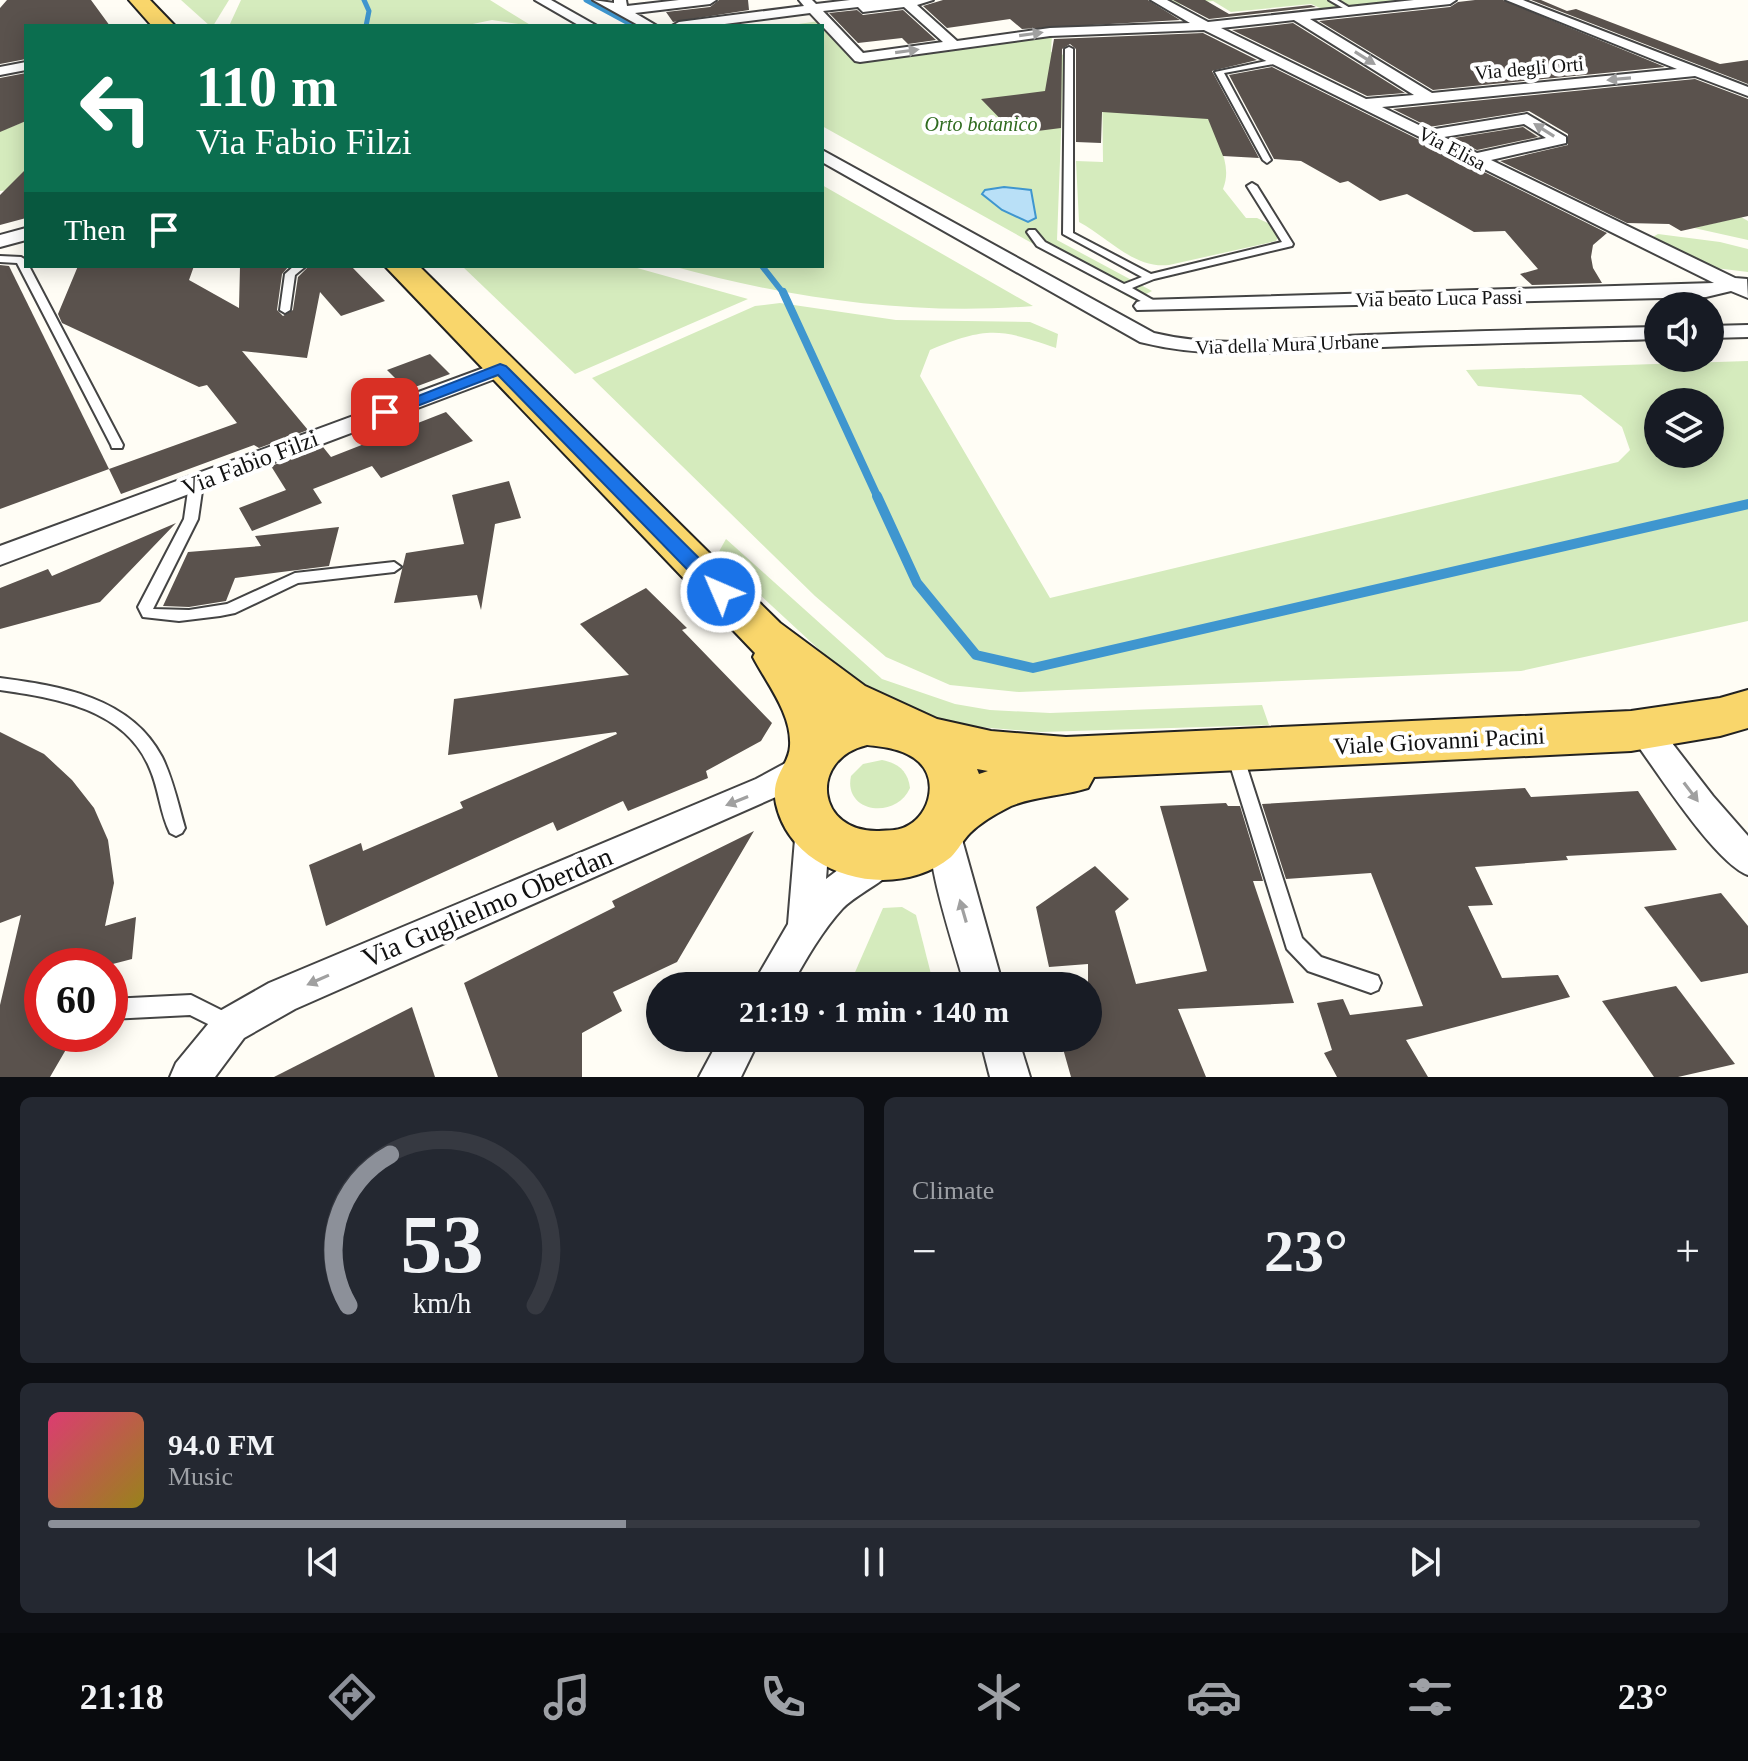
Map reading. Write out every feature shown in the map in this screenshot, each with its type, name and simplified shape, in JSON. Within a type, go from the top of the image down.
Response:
[{"type":"main road","points":[[139,0],[162,24]]},
{"type":"main road","points":[[403,268],[764,635],[848,699],[937,745],[949,761],[957,780],[957,799],[947,823],[915,849],[896,855],[877,856],[849,851],[825,839],[813,827],[799,796],[811,757],[806,705],[764,635]]},
{"type":"main road","name":"Viale Giovanni Pacini","points":[[913,731],[953,744],[1052,757],[1644,730],[1739,714]]},
{"type":"main road","points":[[811,757],[830,738],[867,725],[913,731]]},
{"type":"main road","name":"Viale Giovanni Pacini","points":[[947,823],[973,800],[1000,786],[1157,754]]},
{"type":"street","points":[[541,0],[586,24]]},
{"type":"street","points":[[599,0],[620,5],[710,0]]},
{"type":"street","points":[[729,0],[744,17]]},
{"type":"street","points":[[785,24],[815,11],[879,0]]},
{"type":"street","points":[[693,24],[927,0]]},
{"type":"street","name":"Via Elisa","points":[[1157,0],[1474,159],[1743,286]]},
{"type":"street","points":[[815,11],[860,58],[1050,32],[1204,26],[1450,0]]},
{"type":"street","points":[[1512,0],[1748,92]]},
{"type":"street","points":[[906,1],[954,45]]},
{"type":"street","points":[[620,5],[647,24]]},
{"type":"street","points":[[1298,17],[1476,127]]},
{"type":"street","points":[[0,71],[24,66]]},
{"type":"street","name":"Via degli Orti","points":[[1365,105],[1696,72]]},
{"type":"street","points":[[1426,135],[1527,119],[1560,140],[1474,159]]},
{"type":"street","name":"Via della Mura Urbane","points":[[824,156],[1147,338],[1177,347],[1209,350],[1346,342],[1644,333]]},
{"type":"street","points":[[0,241],[24,235]]},
{"type":"street","name":"Via beato Luca Passi","points":[[1150,306],[1706,291],[1743,286]]},
{"type":"street","points":[[1724,332],[1748,331]]},
{"type":"street","name":"Via Fabio Filzi","points":[[0,556],[500,369]]},
{"type":"street","points":[[1644,730],[1701,806],[1748,860]]},
{"type":"street","name":"Via Guglielmo Oberdan","points":[[190,1077],[231,1025],[282,996],[774,785],[811,757]]},
{"type":"street","points":[[947,823],[949,863],[980,972]]},
{"type":"street","points":[[806,924],[813,827]]},
{"type":"street","points":[[779,972],[806,924],[838,887],[862,869],[896,855]]},
{"type":"street","points":[[719,1077],[733,1052]]},
{"type":"street","points":[[1003,1052],[1010,1077]]},
{"type":"lane","points":[[1332,0],[1352,11]]},
{"type":"lane","points":[[1069,49],[1068,234],[1150,277]]},
{"type":"lane","points":[[1267,160],[1219,72],[1276,61]]},
{"type":"lane","points":[[1124,288],[1150,277],[1288,244],[1252,186]]},
{"type":"lane","points":[[1032,232],[1041,244],[1124,288],[1150,306]]},
{"type":"lane","points":[[0,259],[21,260],[24,266]]},
{"type":"lane","points":[[25,268],[117,445]]},
{"type":"lane","points":[[285,310],[290,274],[298,268]]},
{"type":"lane","points":[[196,484],[191,519],[145,607],[148,613],[181,615],[230,609],[295,578],[394,567]]},
{"type":"lane","points":[[0,684],[98,705],[124,721],[150,751],[165,786],[176,828]]},
{"type":"lane","points":[[1234,750],[1294,943],[1315,964],[1371,983]]},
{"type":"lane","points":[[128,1008],[191,1005],[231,1025]]},
{"type":"green space","points":[[181,0],[229,0],[214,24],[208,24]]},
{"type":"green space","points":[[241,0],[490,0],[529,24],[492,20],[473,24],[230,24]]},
{"type":"green space","points":[[1165,0],[1438,0],[1329,12],[1311,4],[1231,12],[1213,1],[1175,5]]},
{"type":"green space","name":"Orto botanico","points":[[824,27],[854,61],[1052,34],[1051,52],[1064,55],[1057,240],[1152,291],[1134,300],[824,127]]},
{"type":"green space","points":[[1102,78],[1145,115],[1208,118],[1225,162],[1223,189],[1246,218],[1257,218],[1274,226],[1278,237],[1276,241],[1169,265],[1156,265],[1122,251],[1079,222],[1076,161],[1103,162]]},
{"type":"green space","points":[[24,122],[24,189],[0,191],[0,127]]},
{"type":"green space","points":[[824,186],[1033,306],[942,308],[851,302],[680,268],[824,268]]},
{"type":"green space","points":[[1741,217],[1748,221],[1748,240],[1694,228]]},
{"type":"green space","points":[[1658,234],[1748,249],[1748,272],[1707,267],[1651,238]]},
{"type":"green space","points":[[464,268],[637,268],[748,299],[575,374]]},
{"type":"green space","points":[[780,303],[896,320],[1030,322],[1058,334],[1056,348],[1006,334],[965,337],[930,350],[920,376],[1050,598],[1618,462],[1630,450],[1622,427],[1581,395],[1478,386],[1466,370],[1644,364],[1644,372],[1724,372],[1724,362],[1748,361],[1748,621],[1521,671],[1019,692],[950,685],[886,657],[815,596],[592,378],[755,306]]},
{"type":"green space","points":[[726,539],[882,679],[955,704],[990,710],[1050,713],[1262,705],[1269,725],[1041,732],[953,725],[913,717],[852,680],[717,555]]},
{"type":"green space","points":[[882,760],[901,769],[910,788],[894,805],[872,808],[855,798],[851,776],[863,764]]},
{"type":"green space","points":[[902,907],[916,915],[930,972],[855,972],[883,908]]},
{"type":"shaded area","points":[[1531,117],[1572,145],[1494,160],[1434,131]]},
{"type":"water","points":[[1004,187],[1031,190],[1036,218],[1028,222],[1002,210],[982,194],[985,190]]},
{"type":"building","points":[[7,0],[91,0],[109,24],[24,24],[24,59],[0,64],[0,8]]},
{"type":"building","points":[[719,0],[748,0],[749,10],[673,22],[666,12],[710,7]]},
{"type":"building","points":[[943,0],[1148,0],[1180,20],[1022,29],[1010,19],[947,28],[923,6]]},
{"type":"building","points":[[1173,0],[1205,0],[1229,14],[1316,7],[1209,19]]},
{"type":"building","points":[[1503,0],[1665,67],[1433,90],[1319,21],[1450,7],[1458,2]]},
{"type":"building","points":[[1531,0],[1541,0],[1567,11],[1576,9],[1720,64],[1748,60],[1748,84]]},
{"type":"building","points":[[857,10],[863,15],[903,10],[936,40],[908,44],[902,38],[858,43],[829,13]]},
{"type":"building","points":[[1293,23],[1405,93],[1367,96],[1232,30]]},
{"type":"building","points":[[1203,33],[1257,60],[1212,71],[1259,158],[1223,156],[1208,119],[1102,112],[1101,143],[1076,142],[1076,49],[1070,44],[1062,49],[1061,128],[1015,134],[981,99],[1045,91],[1054,39]]},
{"type":"building","points":[[1272,67],[1607,233],[1593,245],[1591,257],[1593,268],[1602,283],[1532,285],[1520,274],[1538,269],[1505,231],[1474,232],[1407,194],[1380,201],[1348,181],[1340,183],[1301,161],[1274,159],[1229,75]]},
{"type":"building","points":[[24,73],[24,122],[0,132],[0,78]]},
{"type":"building","points":[[1695,79],[1748,99],[1748,216],[1681,231],[1669,224],[1627,223],[1500,161],[1568,145],[1568,134],[1529,111],[1429,127],[1393,109]]},
{"type":"building","points":[[1523,127],[1538,137],[1477,150],[1454,138]]},
{"type":"building","points":[[24,171],[24,219],[0,225],[0,195]]},
{"type":"building","points":[[0,265],[9,266],[109,469],[0,509]]},
{"type":"building","points":[[77,268],[193,268],[189,280],[239,308],[240,268],[287,268],[282,274],[277,310],[283,316],[293,310],[298,277],[307,268],[353,268],[385,301],[341,316],[320,292],[307,358],[242,351],[308,430],[259,448],[254,445],[121,494],[109,469],[237,423],[207,385],[199,387],[62,323],[58,314]]},
{"type":"building","points":[[430,354],[450,374],[407,390],[387,370]]},
{"type":"building","points":[[446,412],[473,441],[381,478],[372,466],[313,489],[322,503],[252,531],[239,508],[286,490],[271,466],[323,447],[331,457]]},
{"type":"building","points":[[509,481],[521,518],[495,524],[481,610],[477,595],[394,603],[406,553],[464,544],[452,495]]},
{"type":"building","points":[[176,523],[100,602],[0,629],[0,588],[48,569],[52,576]]},
{"type":"building","points":[[339,527],[329,566],[235,578],[226,601],[189,607],[163,606],[188,552],[261,546],[255,536]]},
{"type":"building","points":[[646,588],[687,628],[682,630],[772,723],[761,741],[706,771],[708,778],[628,811],[623,801],[557,831],[553,822],[326,926],[309,865],[361,843],[363,851],[463,808],[460,802],[617,734],[448,755],[454,699],[629,675],[580,624]]},
{"type":"building","points":[[0,732],[44,754],[72,780],[94,808],[108,840],[114,883],[105,926],[136,917],[132,959],[128,960],[128,948],[24,948],[24,1052],[65,1052],[50,1077],[0,1077],[0,1005],[21,915],[0,923]]},
{"type":"building","points":[[1525,788],[1531,797],[1638,791],[1677,850],[1566,856],[1568,860],[1475,867],[1493,905],[1468,906],[1502,978],[1558,975],[1570,997],[1406,1040],[1428,1077],[1337,1077],[1324,1053],[1332,1050],[1317,1003],[1343,999],[1350,1015],[1423,1006],[1371,873],[1286,879],[1262,804]]},
{"type":"building","points":[[1226,803],[1228,806],[1240,806],[1263,881],[1253,881],[1294,1003],[1178,1009],[1206,1077],[1071,1077],[1064,1052],[1102,1052],[1102,972],[1088,972],[1088,964],[1049,967],[1036,907],[1095,866],[1129,899],[1115,911],[1136,984],[1207,971],[1160,806]]},
{"type":"building","points":[[754,831],[677,962],[656,972],[646,972],[646,977],[613,992],[622,1011],[582,1033],[582,1077],[498,1077],[464,983],[615,907],[612,901]]},
{"type":"building","points":[[1721,893],[1748,926],[1748,973],[1701,982],[1644,907]]},
{"type":"building","points":[[1676,986],[1735,1064],[1678,1077],[1654,1077],[1602,1001]]},
{"type":"building","points":[[412,1007],[435,1077],[274,1077]]},
{"type":"waterway","points":[[364,0],[369,11],[366,24]]},
{"type":"waterway","points":[[586,0],[630,24]]},
{"type":"waterway","points":[[764,268],[784,294]]},
{"type":"waterway","points":[[784,294],[878,498]]},
{"type":"waterway","points":[[877,496],[917,583],[976,655],[1033,668],[1748,504]]},
{"type":"route","points":[[385,412],[500,369],[721,592]]}]
